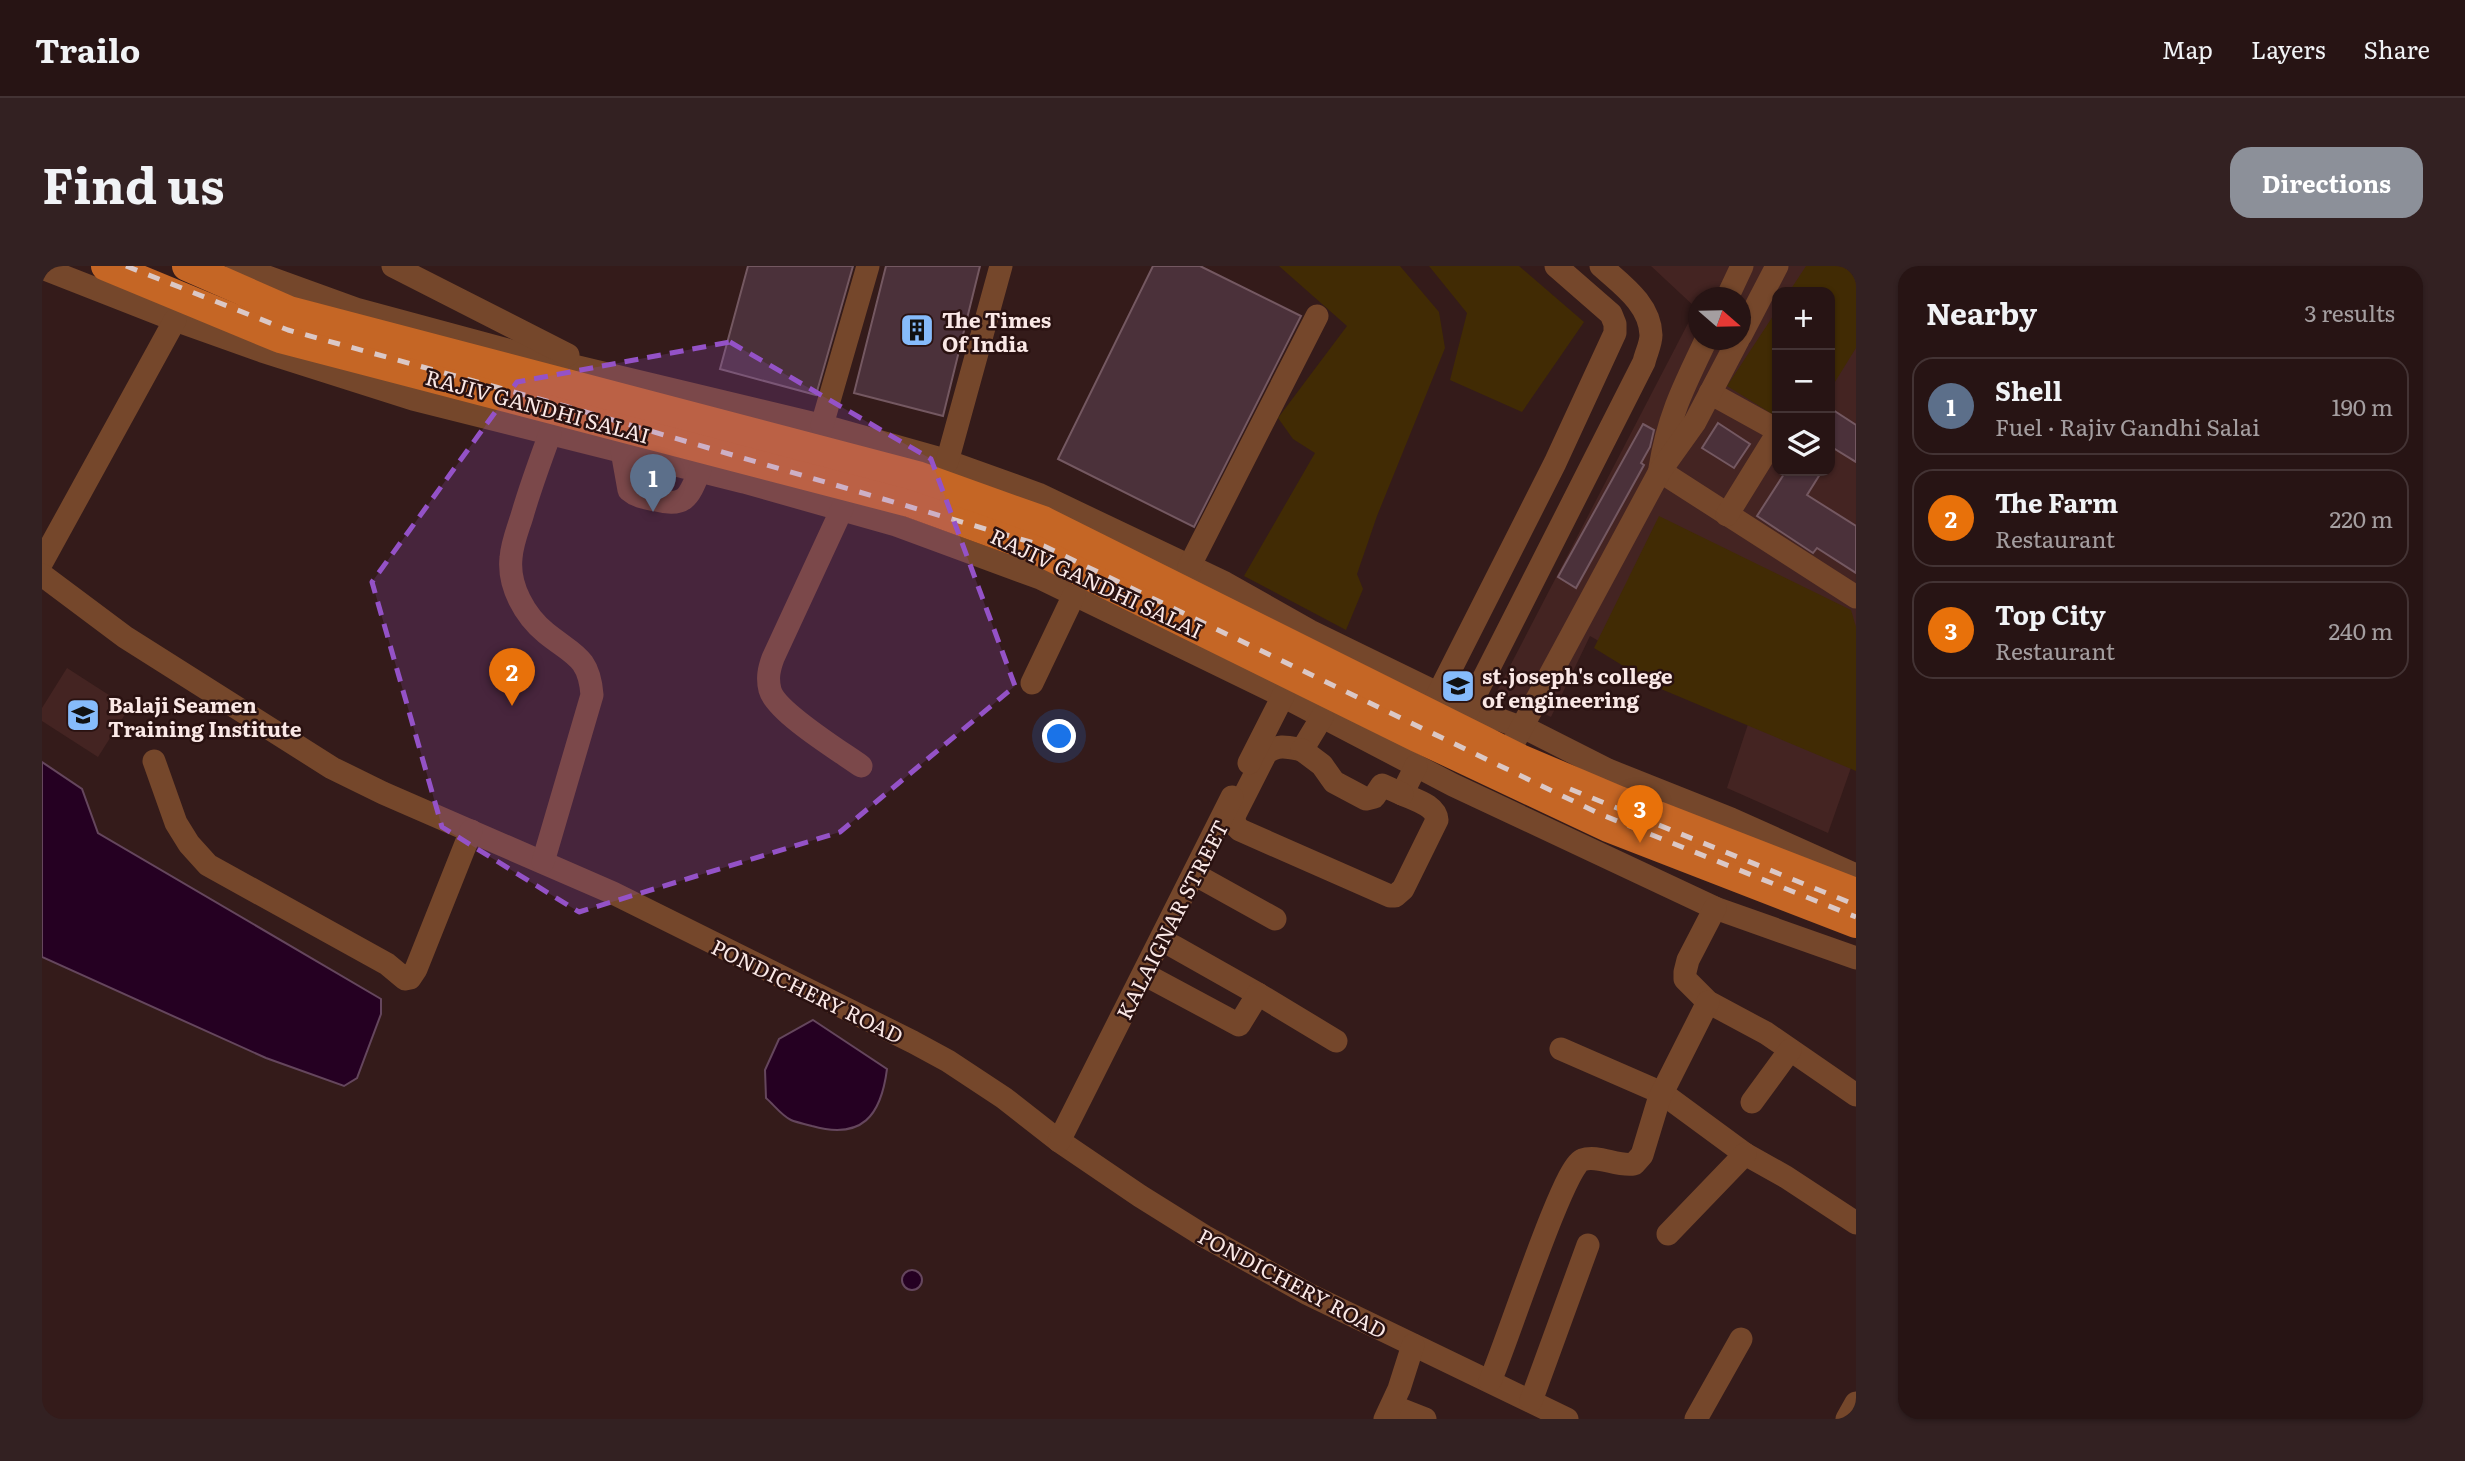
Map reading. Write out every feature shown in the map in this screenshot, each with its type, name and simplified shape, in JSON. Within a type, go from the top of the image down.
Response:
[{"type":"main road","name":"RAJIV GANDHI SALAI","points":[[106,266],[280,338],[909,502],[1032,547],[1361,694]]},
{"type":"main road","name":"RAJIV GANDHI SALAI","points":[[187,266],[289,311],[485,353],[917,475],[1042,521],[1425,727],[1458,729],[1515,740],[1619,801],[1856,893]]},
{"type":"main road","name":"RAJIV GANDHI SALAI","points":[[1458,729],[1608,827],[1856,923]]},
{"type":"street","points":[[237,266],[485,353],[605,374],[822,425],[947,462],[1038,494],[1225,583],[1310,632],[1425,727],[1453,785],[1715,908],[1856,958]]},
{"type":"street","points":[[393,266],[605,374]]},
{"type":"street","points":[[822,425],[868,266]]},
{"type":"street","points":[[947,462],[1001,266]]},
{"type":"street","points":[[1402,794],[1425,727],[1615,333],[1611,314],[1556,266]]},
{"type":"street","points":[[56,270],[175,320],[413,399],[700,470],[896,525],[1040,578],[1322,717],[1458,729],[1644,362],[1651,337],[1648,317],[1636,298],[1601,266]]},
{"type":"street","points":[[1732,287],[1742,266]]},
{"type":"street","points":[[1751,316],[1777,266]]},
{"type":"street","points":[[1189,567],[1317,316]]},
{"type":"street","points":[[42,562],[175,320]]},
{"type":"street","points":[[1660,471],[1671,415],[1701,350]]},
{"type":"street","points":[[1733,350],[1683,440],[1660,471],[1515,740],[1608,770],[1731,819],[1856,875]]},
{"type":"street","points":[[1710,393],[1772,429]]},
{"type":"street","points":[[543,862],[592,695],[591,675],[579,658],[545,632],[524,611],[510,560],[550,434]]},
{"type":"street","points":[[1727,515],[1772,440]]},
{"type":"street","points":[[622,451],[629,490],[639,496],[671,504],[679,503],[690,494],[700,470]]},
{"type":"street","points":[[1660,471],[1856,597]]},
{"type":"street","points":[[842,509],[768,673],[770,691],[779,707],[861,766]]},
{"type":"street","points":[[1524,524],[1555,538]]},
{"type":"street","name":"PONDICHERY ROAD","points":[[42,575],[125,637],[332,768],[383,793],[613,893],[913,1042],[1004,1098],[1059,1141],[1205,1236],[1308,1294],[1567,1419]]},
{"type":"street","points":[[1032,682],[1074,595]]},
{"type":"street","name":"KALAIGNAR STREET","points":[[1059,1141],[1283,696]]},
{"type":"street","points":[[1302,750],[1322,717]]},
{"type":"street","points":[[1275,747],[1302,750],[1322,765],[1334,782],[1366,799],[1374,797],[1382,785],[1402,794],[1433,809],[1437,820],[1403,888],[1395,896],[1240,830],[1235,825],[1234,816],[1266,753],[1275,747]]},
{"type":"street","points":[[154,761],[176,823],[189,844],[208,865],[387,964],[405,979],[410,978],[416,969],[471,831]]},
{"type":"street","points":[[1194,874],[1275,919]]},
{"type":"street","points":[[1715,908],[1688,960],[1685,979],[1708,1002],[1766,1033],[1856,1095]]},
{"type":"street","points":[[1173,946],[1258,993],[1336,1041]]},
{"type":"street","points":[[1144,974],[1239,1025],[1258,993]]},
{"type":"street","points":[[1490,1381],[1558,1200],[1575,1164],[1582,1159],[1602,1160],[1624,1166],[1634,1164],[1643,1155],[1662,1093],[1708,1002]]},
{"type":"street","points":[[1561,1049],[1662,1093],[1745,1154],[1786,1177],[1856,1223]]},
{"type":"street","points":[[1752,1102],[1790,1049]]},
{"type":"street","points":[[1668,1234],[1745,1154]]},
{"type":"street","points":[[1531,1401],[1588,1245]]},
{"type":"street","points":[[1696,1419],[1741,1339]]},
{"type":"street","points":[[1413,1345],[1389,1413],[1425,1419]]},
{"type":"street","points":[[1847,1419],[1856,1403]]},
{"type":"highlighted area","points":[[730,342],[931,459],[1015,686],[840,832],[579,912],[442,827],[372,582],[517,382]]},
{"type":"shaded area","points":[[1279,266],[1400,266],[1439,312],[1445,348],[1377,516],[1357,574],[1363,589],[1346,630],[1244,576],[1315,453],[1293,439],[1278,418],[1347,326]]},
{"type":"shaded area","points":[[1429,266],[1519,266],[1584,322],[1522,412],[1450,380],[1467,313]]},
{"type":"shaded area","points":[[1651,266],[1856,266],[1856,763],[1853,762],[1828,833],[1727,788],[1752,712],[1658,675],[1590,636],[1551,717],[1497,691],[1688,323],[1688,350],[1751,350],[1751,287],[1688,287],[1688,301]]},
{"type":"shaded area","points":[[1806,266],[1856,266],[1856,348],[1835,382],[1835,287],[1792,287]]},
{"type":"shaded area","points":[[1772,318],[1772,414],[1727,386]]},
{"type":"shaded area","points":[[1659,516],[1851,610],[1856,627],[1856,771],[1661,689],[1594,648]]},
{"type":"shaded area","name":"Balaji Seamen Training Institute","points":[[67,668],[129,708],[98,757],[42,721],[42,708]]},
{"type":"shaded area","points":[[42,762],[82,789],[98,833],[381,999],[381,1014],[357,1078],[344,1086],[266,1058],[42,957]]},
{"type":"shaded area","points":[[813,1020],[887,1069],[880,1100],[866,1120],[856,1127],[844,1130],[829,1129],[796,1122],[784,1116],[766,1098],[765,1070],[779,1039]]},
{"type":"shaded area","points":[[912,1270],[919,1273],[922,1280],[919,1287],[912,1290],[905,1287],[902,1280],[905,1273]]},
{"type":"building","points":[[748,266],[853,266],[816,395],[720,369]]},
{"type":"building","name":"The Times Of India","points":[[886,266],[980,266],[943,416],[854,393]]},
{"type":"building","points":[[1153,266],[1200,266],[1301,316],[1194,527],[1058,459]]},
{"type":"building","points":[[1835,411],[1856,425],[1856,462],[1835,449]]},
{"type":"building","points":[[1718,423],[1750,444],[1734,468],[1702,448]]},
{"type":"building","points":[[1643,424],[1654,430],[1650,447],[1641,463],[1644,465],[1576,588],[1558,577]]},
{"type":"building","points":[[1783,476],[1819,476],[1807,495],[1856,526],[1856,573],[1817,548],[1813,553],[1757,516]]},
{"type":"railway","points":[[126,266],[288,330],[565,406],[1044,546],[1600,814],[1856,917]]},
{"type":"railway","points":[[1570,789],[1856,905]]},
{"type":"place","name":"The Times Of India","points":[[917,330]]},
{"type":"place","name":"Shell","points":[[653,512]]},
{"type":"place","name":"st.joseph's college of engineering","points":[[1458,686]]},
{"type":"place","name":"The Farm","points":[[512,706]]},
{"type":"place","name":"Balaji Seamen Training Institute","points":[[83,715]]},
{"type":"place","name":"Top City","points":[[1640,843]]}]
